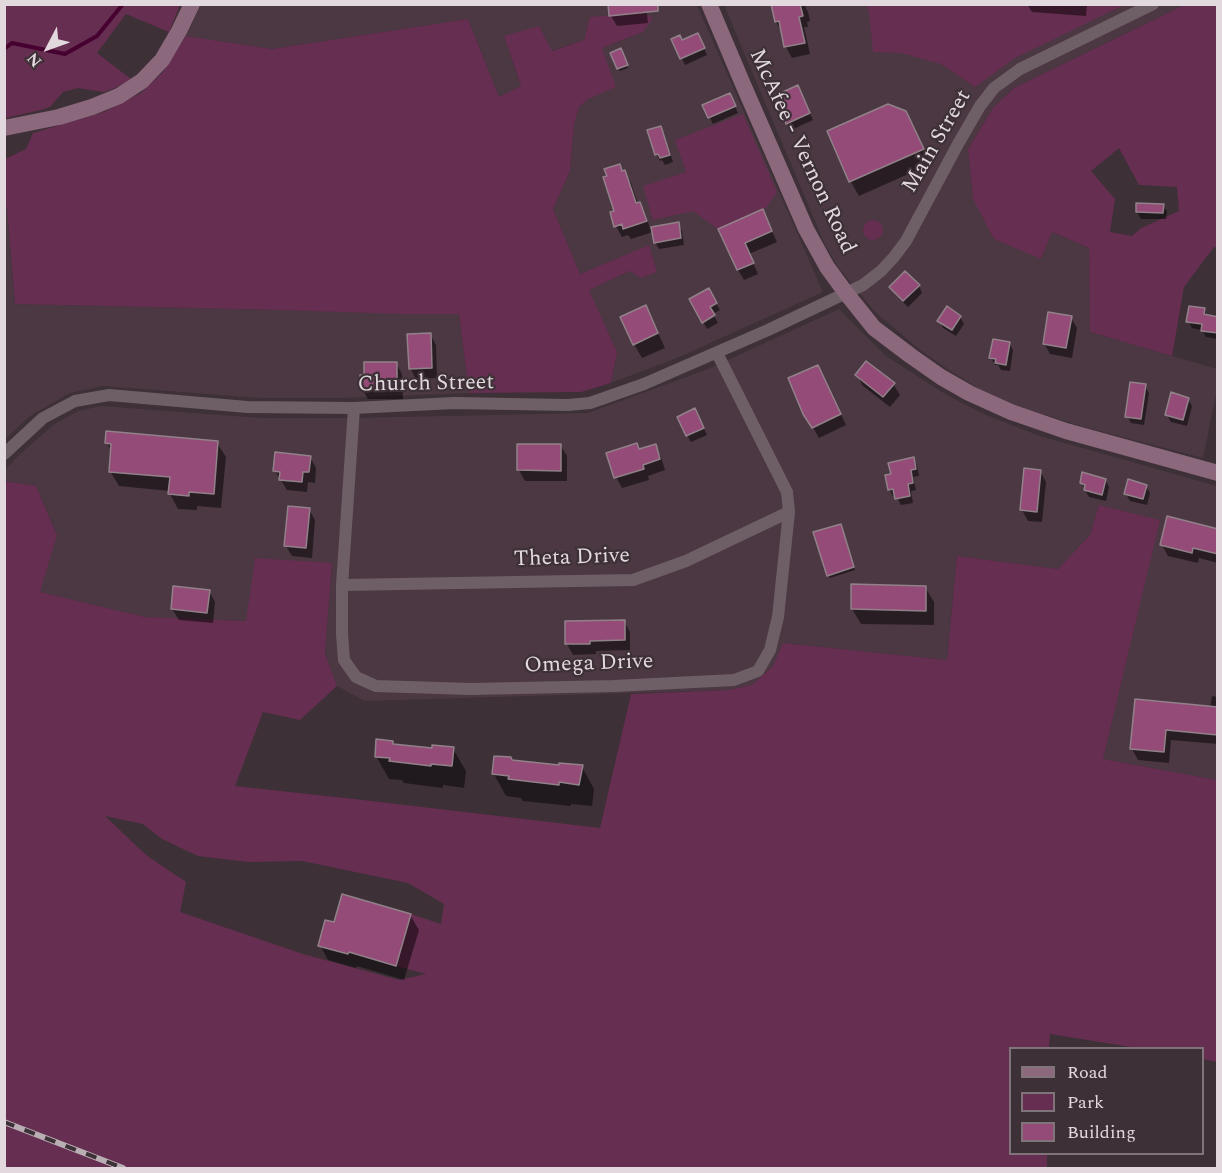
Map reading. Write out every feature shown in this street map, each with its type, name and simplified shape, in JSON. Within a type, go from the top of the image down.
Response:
[{"type":"main road","points":[[4,128],[58,117],[101,103],[127,91],[142,81],[162,60],[192,4]]},
{"type":"main road","name":"McAfee - Vernon Road","points":[[709,4],[806,229],[827,267],[874,328],[941,377],[1011,412],[1066,431],[1218,473]]},
{"type":"street","name":"Main Street","points":[[846,293],[863,285],[881,271],[906,241],[958,144],[993,88],[1020,69],[1153,4]]},
{"type":"street","name":"Church Street","points":[[4,454],[43,418],[75,401],[109,395],[247,407],[354,408],[454,403],[568,405],[590,403],[644,384],[717,353],[846,293]]},
{"type":"street","name":"Omega Drive","points":[[354,408],[342,585],[344,660],[356,678],[376,686],[471,689],[614,686],[734,680],[758,671],[770,650],[778,617],[789,512],[787,492],[717,353]]},
{"type":"street","name":"Theta Drive","points":[[342,585],[633,580],[686,561],[789,512]]},
{"type":"shaded area","points":[[201,5],[697,5],[823,292],[677,358],[611,383],[617,352],[588,290],[630,271],[657,272],[649,246],[580,274],[553,209],[570,171],[574,125],[579,107],[588,99],[602,48],[643,32],[609,16],[590,18],[584,40],[551,51],[504,36],[521,87],[499,97],[468,19],[272,49],[186,36]]},
{"type":"shaded area","points":[[724,5],[1184,5],[1014,88],[993,108],[968,149],[973,199],[1041,259],[1052,232],[1089,248],[1090,332],[1217,369],[1217,390],[1203,458],[1084,427],[1014,405],[978,388],[949,370],[919,349],[875,312],[838,267],[825,245]]},
{"type":"shaded area","points":[[5,208],[7,208],[15,304],[459,314],[469,393],[342,398],[259,398],[103,386],[70,393],[30,416],[5,439]]},
{"type":"shaded area","points":[[839,309],[886,356],[945,394],[986,415],[1040,436],[1217,486],[1217,780],[1103,759],[1159,521],[1099,505],[1090,535],[1058,569],[957,556],[947,660],[783,643],[773,666],[752,685],[728,690],[365,701],[337,686],[325,653],[332,563],[247,621],[145,617],[39,592],[57,534],[36,486],[5,481],[4,471],[53,425],[78,411],[101,406],[261,418],[588,413],[708,369]]},
{"type":"green space","points":[[5,4],[180,5],[169,32],[126,14],[97,53],[131,79],[104,92],[78,88],[63,92],[50,107],[5,118]]},
{"type":"green space","points":[[866,5],[1124,5],[1015,58],[975,87],[941,64],[901,53],[873,52]]},
{"type":"green space","points":[[1184,5],[1217,5],[1218,248],[1214,247],[1184,287],[1172,356],[1090,332],[1089,248],[1052,232],[1041,259],[994,239],[973,199],[968,149],[993,108],[1014,88]],"holes":[[[1119,148],[1139,185],[1177,187],[1179,211],[1141,228],[1132,236],[1110,232],[1115,199],[1091,171]]]},
{"type":"green space","points":[[643,13],[653,18],[643,32],[602,48],[616,87],[588,99],[579,107],[574,125],[570,171],[553,209],[580,274],[649,245],[657,272],[641,278],[630,271],[589,290],[617,352],[611,383],[581,392],[469,393],[459,314],[15,304],[7,208],[5,208],[5,159],[26,149],[33,133],[104,112],[141,93],[162,73],[186,36],[272,49],[468,19],[499,97],[521,86],[504,36],[539,26],[552,51],[584,40],[590,17]]},
{"type":"green space","points":[[743,114],[777,192],[766,208],[718,229],[693,211],[653,220],[643,186],[686,172],[675,140]]},
{"type":"green space","points":[[869,220],[877,220],[883,226],[883,234],[877,240],[869,240],[863,234],[863,226]]},
{"type":"green space","points":[[4,481],[36,486],[57,535],[40,592],[145,617],[246,621],[255,558],[332,563],[325,653],[337,686],[300,720],[263,712],[235,786],[600,828],[631,694],[728,690],[752,685],[773,666],[783,643],[947,660],[957,556],[1058,569],[1090,535],[1099,505],[1160,520],[1103,759],[1217,780],[1217,1062],[1204,1059],[1204,1047],[1131,1047],[1050,1034],[1049,1047],[1009,1047],[1009,1155],[1047,1155],[1047,1168],[5,1168]],"holes":[[[105,816],[143,824],[162,839],[198,856],[249,862],[302,861],[408,883],[444,904],[441,924],[411,914],[396,966],[426,974],[399,980],[303,954],[180,912],[186,882],[146,855]]]},
{"type":"building","points":[[608,4],[658,4],[658,11],[609,16]]},
{"type":"building","points":[[771,4],[800,4],[803,16],[799,17],[805,43],[784,47],[779,21],[775,22]]},
{"type":"building","points":[[698,33],[705,48],[680,59],[671,39],[680,35],[682,40]]},
{"type":"building","points":[[621,48],[628,65],[617,69],[610,53]]},
{"type":"building","points":[[798,85],[810,113],[786,124],[774,96]]},
{"type":"building","points":[[730,93],[736,106],[708,118],[702,105]]},
{"type":"building","points":[[888,104],[906,111],[924,149],[849,182],[827,131]]},
{"type":"building","points":[[661,126],[670,155],[660,158],[658,154],[655,155],[647,130]]},
{"type":"building","points":[[620,164],[622,171],[625,170],[636,203],[640,202],[647,221],[623,229],[622,224],[614,227],[610,212],[614,211],[603,177],[607,176],[604,169]]},
{"type":"building","points":[[1136,203],[1164,204],[1163,213],[1136,212]]},
{"type":"building","points":[[763,209],[772,231],[745,243],[754,263],[737,270],[718,229]]},
{"type":"building","points":[[679,222],[681,238],[654,243],[651,227]]},
{"type":"building","points":[[905,271],[920,285],[903,301],[889,287]]},
{"type":"building","points":[[709,288],[717,303],[710,307],[715,315],[702,323],[689,299]]},
{"type":"building","points":[[646,305],[658,333],[633,345],[620,317]]},
{"type":"building","points":[[947,306],[961,316],[952,330],[937,321]]},
{"type":"building","points":[[1189,306],[1205,308],[1204,314],[1218,317],[1218,333],[1201,331],[1202,324],[1186,322]]},
{"type":"building","points":[[1048,312],[1072,316],[1066,348],[1043,344]]},
{"type":"building","points":[[431,333],[432,368],[409,369],[407,334]]},
{"type":"building","points":[[993,339],[1010,342],[1006,365],[995,363],[996,359],[989,358]]},
{"type":"building","points":[[866,361],[895,383],[883,397],[855,375]]},
{"type":"building","points":[[364,362],[397,362],[397,389],[361,389],[360,375],[364,375]]},
{"type":"building","points":[[818,365],[841,414],[812,428],[803,414],[788,378]]},
{"type":"building","points":[[1130,382],[1146,384],[1141,419],[1125,417]]},
{"type":"building","points":[[1171,392],[1189,398],[1183,420],[1165,415]]},
{"type":"building","points":[[695,408],[704,428],[686,436],[677,417]]},
{"type":"building","points":[[106,431],[218,441],[214,494],[189,492],[189,496],[168,494],[170,477],[109,472],[111,444],[105,443]]},
{"type":"building","points":[[637,443],[639,449],[656,444],[660,459],[643,465],[644,469],[614,478],[606,453]]},
{"type":"building","points":[[517,444],[561,444],[561,471],[517,470]]},
{"type":"building","points":[[275,452],[311,456],[309,472],[303,472],[302,482],[279,480],[280,472],[273,471]]},
{"type":"building","points":[[914,457],[916,469],[911,470],[913,483],[908,484],[910,496],[895,499],[893,489],[888,490],[885,475],[891,474],[888,463]]},
{"type":"building","points":[[1024,468],[1041,470],[1037,512],[1020,510]]},
{"type":"building","points":[[1082,472],[1106,479],[1102,495],[1084,490],[1085,485],[1080,483]]},
{"type":"building","points":[[1128,479],[1147,485],[1143,499],[1124,494]]},
{"type":"building","points":[[288,506],[310,508],[306,548],[284,546]]},
{"type":"building","points":[[1167,516],[1218,529],[1218,554],[1193,548],[1192,553],[1160,545]]},
{"type":"building","points":[[841,524],[854,567],[827,576],[813,532]]},
{"type":"building","points":[[851,584],[926,586],[926,611],[851,609]]},
{"type":"building","points":[[173,586],[210,590],[207,613],[171,609]]},
{"type":"building","points":[[625,620],[625,640],[565,644],[565,621]]},
{"type":"building","points":[[1135,699],[1218,707],[1218,735],[1166,730],[1164,752],[1130,749]]},
{"type":"building","points":[[376,739],[393,741],[393,744],[432,748],[432,745],[454,747],[452,766],[431,764],[431,766],[375,757]]},
{"type":"building","points":[[494,756],[559,765],[559,763],[583,765],[579,785],[508,779],[509,776],[492,774]]},
{"type":"building","points":[[342,894],[411,914],[396,966],[349,952],[348,954],[318,946],[325,920],[334,922]]},
{"type":"waterway","points":[[4,49],[12,43],[65,54],[97,36],[123,4]]},
{"type":"railway","points":[[4,1122],[123,1168]]}]
